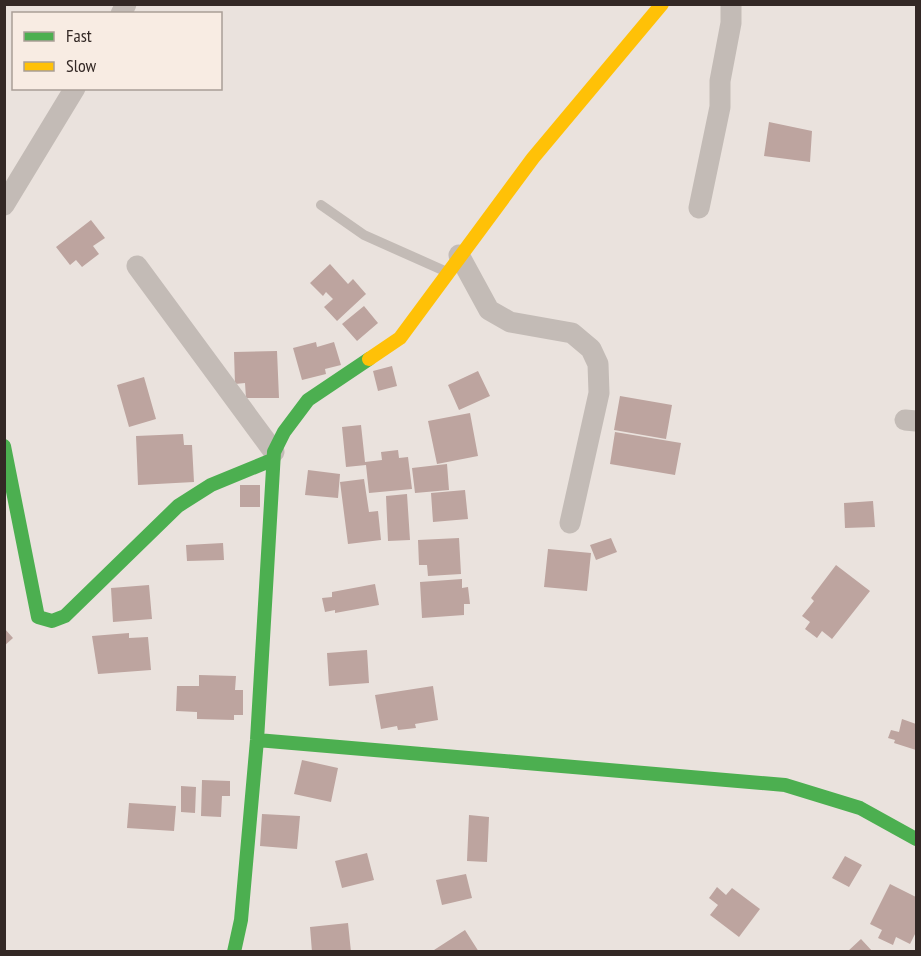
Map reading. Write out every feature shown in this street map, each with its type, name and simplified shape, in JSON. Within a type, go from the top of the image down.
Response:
[{"type":"street","points":[[234,951],[241,920],[257,740],[273,456],[284,432],[308,400],[400,338],[533,158],[662,4]]},
{"type":"street","points":[[699,208],[720,107],[720,81],[731,23],[731,4]]},
{"type":"street","points":[[4,205],[74,90]]},
{"type":"street","points":[[453,264],[489,310],[510,322],[572,333],[591,349],[598,364],[599,393],[570,523]]},
{"type":"street","points":[[137,266],[273,456]]},
{"type":"street","points":[[4,446],[38,617],[44,621],[53,622],[66,616],[178,506],[211,485],[273,456]]},
{"type":"street","points":[[257,740],[785,785],[860,808],[916,839]]},
{"type":"lane","points":[[321,205],[364,235],[453,264]]},
{"type":"building","points":[[769,122],[812,131],[810,162],[764,156]]},
{"type":"building","points":[[91,220],[105,238],[93,246],[99,254],[82,267],[76,260],[70,265],[56,247]]},
{"type":"building","points":[[330,264],[348,284],[353,279],[366,294],[337,321],[324,307],[333,299],[326,292],[323,296],[310,283]]},
{"type":"building","points":[[364,306],[378,323],[357,341],[342,324]]},
{"type":"building","points":[[316,342],[317,347],[334,342],[341,365],[325,369],[326,374],[302,380],[293,348]]},
{"type":"building","points":[[277,351],[279,398],[246,398],[245,383],[235,384],[234,352]]},
{"type":"building","points":[[392,366],[397,386],[378,391],[373,371]]},
{"type":"building","points":[[478,371],[490,396],[459,410],[448,385]]},
{"type":"building","points":[[144,377],[156,419],[129,427],[117,385]]},
{"type":"building","points":[[620,396],[672,405],[666,439],[614,430]]},
{"type":"building","points":[[470,413],[478,456],[437,464],[428,421]]},
{"type":"building","points":[[361,425],[365,462],[382,460],[381,452],[398,450],[399,458],[408,457],[412,489],[369,493],[366,465],[346,467],[342,427]]},
{"type":"building","points":[[615,432],[681,443],[675,475],[610,464]]},
{"type":"building","points":[[183,434],[184,445],[192,445],[194,482],[138,485],[136,436]]},
{"type":"building","points":[[447,464],[449,490],[415,493],[412,468]]},
{"type":"building","points":[[308,470],[340,474],[338,498],[305,495]]},
{"type":"building","points":[[364,479],[369,512],[378,511],[381,540],[348,544],[340,482]]},
{"type":"building","points":[[240,485],[260,485],[260,507],[240,507]]},
{"type":"building","points":[[465,490],[468,519],[433,522],[431,493]]},
{"type":"building","points":[[407,494],[410,540],[388,541],[386,496]]},
{"type":"building","points":[[873,501],[875,527],[845,528],[844,503]]},
{"type":"building","points":[[459,538],[461,574],[428,576],[427,565],[419,565],[418,540]]},
{"type":"building","points":[[611,538],[617,552],[596,560],[590,545]]},
{"type":"building","points":[[223,543],[224,560],[187,561],[186,545]]},
{"type":"building","points":[[548,549],[591,553],[587,591],[544,587]]},
{"type":"building","points":[[836,565],[870,591],[832,639],[822,631],[817,638],[805,629],[810,622],[802,616],[814,601],[811,598]]},
{"type":"building","points":[[462,579],[462,588],[468,587],[470,604],[464,604],[464,615],[422,618],[420,582]]},
{"type":"building","points":[[375,584],[379,605],[335,613],[335,610],[325,612],[322,598],[332,597],[332,592]]},
{"type":"building","points":[[149,585],[152,619],[113,622],[111,588]]},
{"type":"building","points":[[4,628],[13,638],[4,646]]},
{"type":"building","points":[[129,633],[129,638],[148,637],[151,670],[98,674],[92,636]]},
{"type":"building","points":[[367,650],[369,683],[329,686],[327,653]]},
{"type":"building","points":[[199,675],[236,676],[235,690],[243,690],[243,715],[234,715],[234,720],[197,719],[197,712],[176,711],[177,686],[199,686]]},
{"type":"building","points":[[433,686],[438,720],[415,724],[416,728],[398,730],[397,726],[381,729],[375,695]]},
{"type":"building","points":[[902,719],[916,724],[916,750],[894,743],[895,740],[888,738],[891,730],[899,732]]},
{"type":"building","points":[[302,760],[338,768],[331,802],[294,794]]},
{"type":"building","points":[[202,780],[230,781],[230,796],[222,796],[221,817],[201,816]]},
{"type":"building","points":[[181,786],[196,787],[195,813],[181,812]]},
{"type":"building","points":[[129,803],[176,806],[174,831],[127,828]]},
{"type":"building","points":[[262,814],[300,816],[297,849],[260,846]]},
{"type":"building","points":[[469,815],[489,817],[487,862],[467,861]]},
{"type":"building","points":[[367,853],[374,880],[342,888],[335,861]]},
{"type":"building","points":[[845,856],[862,865],[849,887],[832,878]]},
{"type":"building","points":[[466,874],[472,898],[442,905],[436,880]]},
{"type":"building","points":[[890,884],[916,897],[916,932],[910,944],[896,937],[893,945],[878,938],[882,930],[870,924]]},
{"type":"building","points":[[717,887],[726,895],[732,888],[760,909],[739,937],[710,915],[718,905],[709,898]]},
{"type":"building","points":[[348,923],[351,952],[312,952],[310,927]]},
{"type":"building","points":[[465,930],[479,952],[435,952],[434,950]]},
{"type":"building","points":[[861,939],[873,952],[847,952]]},
{"type":"traffic: fast","points":[[234,952],[241,920],[257,740],[274,452],[284,432],[308,400],[369,359]]},
{"type":"traffic: fast","points":[[4,446],[38,617],[52,621],[65,616],[178,506],[211,485],[272,460]]},
{"type":"traffic: fast","points":[[257,740],[785,785],[860,808],[916,839]]},
{"type":"traffic: slow","points":[[369,359],[400,338],[533,158],[662,4]]}]
